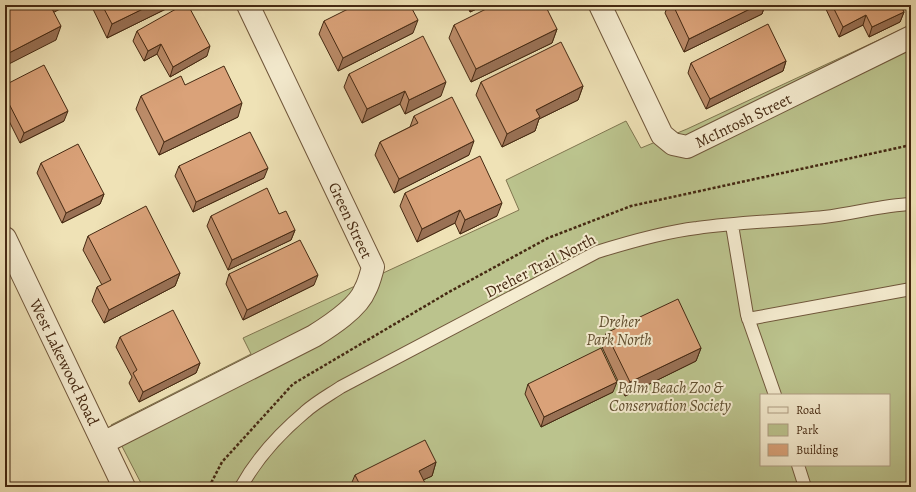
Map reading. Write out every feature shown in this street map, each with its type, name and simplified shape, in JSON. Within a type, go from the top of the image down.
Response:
[{"type":"street","name":"Green Street","points":[[103,443],[314,336],[334,324],[365,292],[373,267],[248,5]]},
{"type":"street","name":"McIntosh Street","points":[[600,5],[662,135],[673,144],[687,147],[911,37]]},
{"type":"street","name":"West Lakewood Road","points":[[5,238],[124,487]]},
{"type":"lane","name":"Dreher Trail North","points":[[241,487],[249,473],[275,439],[306,411],[348,383],[596,252],[636,240],[696,228],[826,217],[896,204],[911,204]]},
{"type":"lane","points":[[732,225],[748,319],[775,394]]},
{"type":"lane","points":[[748,319],[911,289]]},
{"type":"lane","points":[[798,466],[805,487]]},
{"type":"green space","name":"Dreher Park North","points":[[911,25],[911,487],[143,487],[111,425],[251,354],[243,338],[519,210],[506,180],[626,121],[641,148],[687,129]]},
{"type":"building","points":[[11,5],[50,5],[61,26],[5,55],[5,8]]},
{"type":"building","points":[[102,5],[151,5],[112,24]]},
{"type":"building","points":[[183,5],[188,5],[210,46],[173,67],[161,44],[148,51],[137,31]]},
{"type":"building","points":[[356,5],[410,5],[418,20],[343,58],[324,21]]},
{"type":"building","points":[[494,5],[545,5],[557,29],[476,69],[454,25]]},
{"type":"building","points":[[673,5],[758,5],[689,39]]},
{"type":"building","points":[[832,5],[900,5],[904,12],[872,27],[866,15],[843,27]]},
{"type":"building","points":[[768,24],[786,61],[710,99],[691,63]]},
{"type":"building","points":[[423,36],[446,82],[409,100],[405,91],[367,109],[349,74]]},
{"type":"building","points":[[561,42],[583,86],[536,110],[540,117],[507,134],[481,82]]},
{"type":"building","points":[[44,65],[68,111],[24,133],[5,96],[5,85]]},
{"type":"building","points":[[224,66],[242,103],[164,142],[141,96],[181,76],[185,85]]},
{"type":"building","points":[[452,97],[474,141],[399,179],[380,142],[418,123],[414,116]]},
{"type":"building","points":[[250,132],[268,168],[196,202],[179,166]]},
{"type":"building","points":[[78,144],[104,194],[66,213],[41,163]]},
{"type":"building","points":[[480,156],[502,203],[465,220],[460,210],[422,229],[405,193]]},
{"type":"building","points":[[267,188],[279,214],[286,211],[295,230],[232,260],[211,216]]},
{"type":"building","points":[[146,206],[180,273],[109,310],[97,287],[111,280],[88,236]]},
{"type":"building","points":[[300,240],[318,275],[247,310],[229,274]]},
{"type":"building","points":[[678,299],[701,348],[630,382],[606,333]]},
{"type":"building","points":[[173,310],[200,363],[143,392],[133,373],[137,370],[120,337]]},
{"type":"building","points":[[601,348],[617,382],[544,417],[528,384]]},
{"type":"building","points":[[425,440],[436,462],[419,471],[427,487],[361,487],[355,475]]},
{"type":"park label","name":"Palm Beach Zoo & Conservation Society","points":[[670,396]]}]
